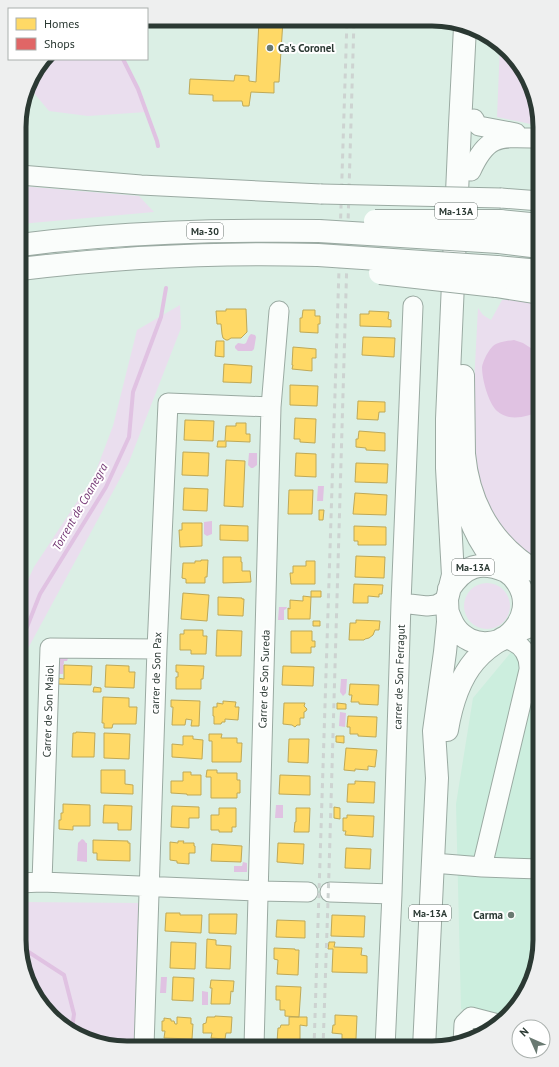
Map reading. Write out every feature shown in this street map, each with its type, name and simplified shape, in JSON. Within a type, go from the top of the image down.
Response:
[{"type":"main road","name":"Ma-13A","points":[[424,1041],[437,778],[434,731],[445,652],[448,622],[448,599],[453,575],[447,468],[447,426],[465,31]]},
{"type":"main road","name":"Ma-13A","points":[[437,778],[452,705],[461,682],[470,667],[485,649],[504,638],[519,623],[523,613],[524,602],[522,593],[512,577],[495,561],[484,547],[470,520],[462,496],[457,455],[458,409],[463,368],[478,37]]},
{"type":"main road","name":"Ma-30","points":[[26,244],[91,237],[319,226],[500,232],[533,244]]},
{"type":"main road","points":[[500,232],[533,226]]},
{"type":"main road","name":"Ma-30","points":[[26,268],[100,260],[204,254],[318,260],[496,276],[533,272]]},
{"type":"main road","points":[[496,276],[533,290]]},
{"type":"main road","points":[[463,368],[464,454],[471,492],[486,524],[503,546],[523,564],[533,570]]},
{"type":"main road","name":"Ma-13A","points":[[448,599],[455,580],[463,572],[473,567],[484,565],[495,566],[512,577]]},
{"type":"main road","points":[[512,577],[527,589],[533,591]]},
{"type":"main road","points":[[448,599],[450,621],[463,636],[473,641],[484,643],[494,642],[525,627],[533,625]]},
{"type":"street","points":[[474,119],[479,126],[511,131],[533,138]]},
{"type":"street","points":[[471,171],[482,150],[494,141],[509,137],[533,139]]},
{"type":"street","points":[[26,175],[141,185],[321,194],[501,198],[533,200]]},
{"type":"street","name":"carrer de Son Ferragut","points":[[385,1041],[413,306]]},
{"type":"street","name":"Carrer de Son Sureda","points":[[254,1041],[272,407],[279,311]]},
{"type":"street","name":"carrer de Son Pax","points":[[144,1041],[157,649],[168,403],[272,407]]},
{"type":"street","points":[[401,603],[427,606],[436,605],[448,599]]},
{"type":"street","points":[[482,867],[529,670],[528,660],[518,643],[504,638]]},
{"type":"street","name":"Carrer de Son Maiol","points":[[42,882],[50,648],[157,649]]},
{"type":"street","points":[[433,863],[533,870]]},
{"type":"street","points":[[26,882],[308,892]]},
{"type":"street","points":[[330,892],[392,894]]},
{"type":"street","points":[[463,1036],[464,1024],[471,1017],[490,1022]]},
{"type":"shaded area","points":[[500,53],[516,71],[523,83],[530,101],[533,124],[497,117]]},
{"type":"shaded area","points":[[52,60],[124,60],[138,89],[146,112],[88,116],[49,111],[33,92],[43,71]]},
{"type":"shaded area","points":[[26,187],[139,196],[154,212],[26,223]]},
{"type":"shaded area","points":[[517,298],[533,301],[533,559],[517,549],[485,508],[471,441],[478,308],[483,315],[491,320],[502,300]]},
{"type":"shaded area","points":[[180,305],[181,328],[129,462],[26,652],[26,584],[34,567],[94,476],[113,426],[137,330]]},
{"type":"shaded area","points":[[251,334],[255,335],[256,337],[254,349],[252,351],[238,351],[235,346],[238,343],[246,343]]},
{"type":"shaded area","points":[[514,340],[523,343],[533,349],[533,414],[524,417],[507,416],[497,411],[491,402],[486,390],[482,367],[487,354],[493,346]]},
{"type":"shaded area","points":[[249,453],[257,453],[257,465],[253,468],[248,465]]},
{"type":"shaded area","points":[[318,486],[324,486],[323,501],[317,501]]},
{"type":"shaded area","points":[[212,521],[212,534],[207,536],[204,534],[204,522]]},
{"type":"shaded area","points":[[482,583],[492,583],[500,587],[506,593],[510,601],[510,611],[506,619],[500,625],[492,629],[482,629],[474,625],[468,619],[464,611],[464,601],[468,593],[474,587]]},
{"type":"shaded area","points":[[279,607],[287,607],[284,610],[284,620],[278,620]]},
{"type":"shaded area","points":[[533,644],[533,946],[528,972],[519,990],[512,1001],[495,1018],[461,1009],[456,804],[473,698],[512,651]]},
{"type":"shaded area","points":[[58,658],[68,658],[67,661],[64,661],[63,674],[57,674]]},
{"type":"shaded area","points":[[341,679],[347,679],[346,693],[343,696],[340,692]]},
{"type":"shaded area","points":[[340,712],[346,713],[345,727],[339,726]]},
{"type":"shaded area","points":[[276,805],[283,805],[283,818],[275,818]]},
{"type":"shaded area","points":[[82,839],[87,843],[87,862],[77,861],[78,843]]},
{"type":"shaded area","points":[[243,862],[247,863],[247,872],[234,872],[234,866],[242,866]]},
{"type":"shaded area","points":[[26,902],[139,903],[135,1041],[101,1038],[77,1027],[61,1016],[43,996],[36,984],[31,972],[27,953]]},
{"type":"shaded area","points":[[161,977],[167,977],[166,993],[160,993]]},
{"type":"shaded area","points":[[202,991],[208,992],[208,1005],[202,1005]]},
{"type":"building: Homes","name":"Ca's Coronel","points":[[259,26],[283,26],[279,82],[274,82],[274,93],[251,92],[249,106],[243,106],[242,101],[213,101],[213,95],[189,94],[190,79],[234,81],[235,75],[249,76],[249,81],[256,82]]},
{"type":"building: Homes","points":[[226,309],[246,309],[247,332],[241,338],[231,338],[226,340],[223,338],[221,324],[217,324],[216,311],[226,311]]},
{"type":"building: Homes","points":[[303,310],[315,310],[315,316],[320,316],[318,333],[300,332],[300,318],[302,318]]},
{"type":"building: Homes","points":[[369,311],[389,312],[388,319],[391,320],[391,327],[360,326],[360,314],[369,314]]},
{"type":"building: Homes","points":[[363,337],[395,338],[394,357],[362,355]]},
{"type":"building: Homes","points":[[216,341],[224,341],[224,357],[215,356]]},
{"type":"building: Homes","points":[[293,347],[316,349],[316,358],[312,358],[312,371],[292,369]]},
{"type":"building: Homes","points":[[224,364],[252,366],[251,383],[223,382]]},
{"type":"building: Homes","points":[[290,385],[318,386],[317,406],[290,405]]},
{"type":"building: Homes","points":[[358,401],[385,402],[385,412],[379,412],[378,420],[357,419]]},
{"type":"building: Homes","points":[[295,418],[316,419],[315,443],[300,442],[300,439],[294,439]]},
{"type":"building: Homes","points":[[185,420],[214,421],[213,441],[184,440]]},
{"type":"building: Homes","points":[[236,423],[246,423],[246,434],[250,434],[250,442],[226,441],[226,447],[217,447],[218,441],[225,441],[226,426],[236,426]]},
{"type":"building: Homes","points":[[359,431],[385,433],[385,451],[366,450],[366,448],[356,447],[356,439],[358,439]]},
{"type":"building: Homes","points":[[183,452],[209,453],[208,476],[182,475]]},
{"type":"building: Homes","points":[[296,453],[316,454],[316,477],[295,476]]},
{"type":"building: Homes","points":[[226,460],[245,461],[243,507],[224,506]]},
{"type":"building: Homes","points":[[356,463],[388,464],[387,483],[355,482]]},
{"type":"building: Homes","points":[[184,488],[208,489],[207,511],[183,510]]},
{"type":"building: Homes","points":[[289,490],[313,490],[312,514],[288,514]]},
{"type":"building: Homes","points":[[355,493],[387,495],[386,515],[353,514]]},
{"type":"building: Homes","points":[[319,510],[324,510],[323,520],[319,520]]},
{"type":"building: Homes","points":[[182,523],[202,523],[202,546],[180,547],[179,530],[182,530]]},
{"type":"building: Homes","points":[[220,525],[248,526],[248,541],[220,540]]},
{"type":"building: Homes","points":[[354,526],[386,527],[386,545],[358,545],[358,541],[354,541]]},
{"type":"building: Homes","points":[[356,556],[385,557],[384,578],[355,577]]},
{"type":"building: Homes","points":[[223,557],[241,557],[242,571],[250,571],[251,582],[223,583]]},
{"type":"building: Homes","points":[[208,560],[207,577],[205,577],[205,583],[186,583],[186,579],[182,578],[183,563],[195,563],[195,561]]},
{"type":"building: Homes","points":[[306,561],[315,561],[315,584],[291,584],[290,573],[293,573],[293,566],[306,566]]},
{"type":"building: Homes","points":[[354,584],[383,585],[382,594],[379,594],[379,597],[368,596],[368,603],[353,603]]},
{"type":"building: Homes","points":[[311,591],[321,591],[321,597],[311,597]]},
{"type":"building: Homes","points":[[183,593],[209,595],[207,621],[181,619]]},
{"type":"building: Homes","points":[[303,596],[311,597],[310,619],[288,619],[290,600],[303,601]]},
{"type":"building: Homes","points":[[218,597],[244,599],[243,616],[218,615]]},
{"type":"building: Homes","points":[[356,620],[380,621],[379,630],[375,630],[373,635],[364,640],[349,640],[350,623],[356,623]]},
{"type":"building: Homes","points":[[313,621],[320,621],[320,626],[313,626]]},
{"type":"building: Homes","points":[[184,630],[203,630],[203,636],[207,636],[206,654],[191,654],[191,650],[180,650],[180,634],[184,634]]},
{"type":"building: Homes","points":[[217,630],[242,631],[241,656],[216,656]]},
{"type":"building: Homes","points":[[291,631],[312,631],[312,641],[315,641],[315,647],[311,647],[311,653],[291,653]]},
{"type":"building: Homes","points":[[64,665],[92,666],[91,685],[57,684],[57,678],[64,679]]},
{"type":"building: Homes","points":[[106,665],[129,666],[129,672],[135,672],[134,688],[105,687]]},
{"type":"building: Homes","points":[[176,665],[204,666],[203,679],[201,679],[201,689],[176,689],[176,677],[178,677],[178,672],[176,672]]},
{"type":"building: Homes","points":[[283,666],[314,667],[313,686],[282,685]]},
{"type":"building: Homes","points":[[350,684],[379,685],[378,705],[351,702],[352,695],[349,695]]},
{"type":"building: Homes","points":[[94,687],[101,688],[101,692],[93,692]]},
{"type":"building: Homes","points":[[103,697],[129,698],[129,707],[137,707],[136,724],[113,724],[112,728],[104,728],[104,723],[102,723]]},
{"type":"building: Homes","points":[[171,700],[200,701],[199,726],[191,726],[192,720],[186,719],[185,725],[172,725],[173,707],[171,707]]},
{"type":"building: Homes","points":[[223,701],[236,702],[235,707],[239,707],[238,720],[225,719],[225,722],[222,722],[221,724],[214,724],[213,707],[217,707],[217,703],[223,704]]},
{"type":"building: Homes","points":[[284,703],[305,703],[304,706],[307,709],[304,712],[304,718],[300,718],[300,725],[295,727],[292,725],[283,724]]},
{"type":"building: Homes","points":[[337,703],[346,704],[346,709],[337,709]]},
{"type":"building: Homes","points":[[348,716],[377,717],[376,737],[350,734],[350,727],[347,727]]},
{"type":"building: Homes","points":[[73,733],[95,733],[94,757],[72,757]]},
{"type":"building: Homes","points":[[104,733],[130,734],[129,759],[104,758]]},
{"type":"building: Homes","points":[[209,734],[222,734],[221,738],[237,738],[237,743],[242,743],[241,762],[212,762],[212,741],[209,741]]},
{"type":"building: Homes","points":[[183,736],[193,736],[193,739],[203,740],[202,759],[172,757],[172,744],[183,745]]},
{"type":"building: Homes","points":[[336,736],[344,736],[344,743],[336,742]]},
{"type":"building: Homes","points":[[289,739],[309,739],[308,763],[288,762]]},
{"type":"building: Homes","points":[[346,748],[377,750],[375,767],[368,766],[368,770],[344,770]]},
{"type":"building: Homes","points":[[101,770],[125,770],[125,784],[133,785],[133,794],[101,793]]},
{"type":"building: Homes","points":[[207,770],[217,770],[217,773],[237,773],[237,780],[240,780],[240,793],[237,793],[237,798],[211,798],[211,777],[206,777]]},
{"type":"building: Homes","points":[[183,772],[191,772],[191,775],[201,775],[201,795],[171,793],[171,781],[183,781]]},
{"type":"building: Homes","points":[[280,775],[310,776],[310,795],[279,794]]},
{"type":"building: Homes","points":[[355,781],[375,782],[374,803],[347,802],[348,784],[355,784]]},
{"type":"building: Homes","points":[[63,804],[90,805],[90,826],[73,826],[73,830],[59,829],[59,820],[61,820],[61,813],[63,813]]},
{"type":"building: Homes","points":[[104,805],[132,806],[131,830],[118,830],[118,823],[103,823]]},
{"type":"building: Homes","points":[[172,806],[199,807],[199,818],[189,818],[189,828],[171,827]]},
{"type":"building: Homes","points":[[334,807],[340,808],[340,819],[334,818]]},
{"type":"building: Homes","points":[[219,808],[236,808],[236,827],[232,827],[232,832],[219,832],[219,830],[211,830],[211,815],[219,815]]},
{"type":"building: Homes","points":[[296,808],[310,808],[309,832],[294,832]]},
{"type":"building: Homes","points":[[347,815],[374,816],[373,837],[345,835],[346,831],[343,831],[343,818],[347,818]]},
{"type":"building: Homes","points":[[93,840],[128,841],[128,843],[130,843],[130,861],[97,860],[97,853],[93,853]]},
{"type":"building: Homes","points":[[178,841],[184,841],[183,843],[194,843],[195,853],[189,853],[189,864],[177,863],[177,861],[170,860],[170,842],[178,843]]},
{"type":"building: Homes","points":[[278,843],[304,844],[303,864],[277,862]]},
{"type":"building: Homes","points":[[212,844],[242,846],[241,862],[211,861]]},
{"type":"building: Homes","points":[[346,848],[371,849],[370,869],[345,868]]},
{"type":"building: Homes","points":[[166,913],[180,913],[180,915],[202,915],[201,933],[165,931]]},
{"type":"building: Homes","points":[[209,914],[237,914],[236,934],[209,933]]},
{"type":"building: Homes","points":[[332,915],[365,916],[364,937],[331,936]]},
{"type":"building: Homes","points":[[277,920],[305,921],[305,938],[276,937]]},
{"type":"building: Homes","points":[[207,939],[216,940],[216,945],[231,946],[230,969],[206,968]]},
{"type":"building: Homes","points":[[171,942],[196,943],[195,969],[170,968]]},
{"type":"building: Homes","points":[[329,942],[335,942],[334,947],[362,948],[361,955],[367,956],[367,973],[332,972],[333,949],[328,949]]},
{"type":"building: Homes","points":[[274,948],[299,950],[298,975],[277,974],[278,960],[274,959]]},
{"type":"building: Homes","points":[[173,977],[194,978],[193,1001],[172,1000]]},
{"type":"building: Homes","points":[[211,980],[234,981],[233,992],[231,991],[230,1004],[211,1004]]},
{"type":"building: Homes","points":[[276,986],[301,987],[299,1017],[285,1016],[285,1010],[280,1010],[280,1000],[276,1000]]},
{"type":"building: Homes","points":[[335,1015],[357,1016],[356,1039],[342,1039],[342,1034],[332,1033],[333,1025],[335,1025]]},
{"type":"building: Homes","points":[[177,1017],[191,1018],[191,1024],[193,1024],[192,1039],[164,1038],[165,1031],[162,1031],[162,1021],[164,1021],[164,1018],[171,1019],[171,1021],[174,1021],[175,1024],[177,1024]]},
{"type":"building: Homes","points":[[207,1017],[232,1017],[231,1033],[226,1033],[225,1039],[211,1038],[212,1033],[203,1033],[203,1024],[206,1023]]},
{"type":"building: Homes","points":[[289,1017],[307,1017],[307,1026],[300,1025],[300,1041],[277,1041],[278,1028],[280,1028],[281,1025],[289,1025]]},
{"type":"building: Shops","points":[[474,1023],[484,1026],[476,1030],[472,1029]]},
{"type":"waterway","name":"Torrent de Coanegra","points":[[124,60],[138,89],[158,146]]},
{"type":"waterway","name":"Torrent de Coanegra","points":[[26,628],[40,594],[106,487],[129,437],[133,392],[161,317],[166,288]]},
{"type":"waterway","name":"Torrent de Coanegra","points":[[27,951],[64,975],[74,1014],[73,1024]]},
{"type":"railway","points":[[314,1041],[347,26]]},
{"type":"railway","points":[[323,1041],[354,26]]},
{"type":"place","name":"Ca's Coronel","points":[[270,48]]},
{"type":"place","name":"Carma","points":[[511,915]]}]
